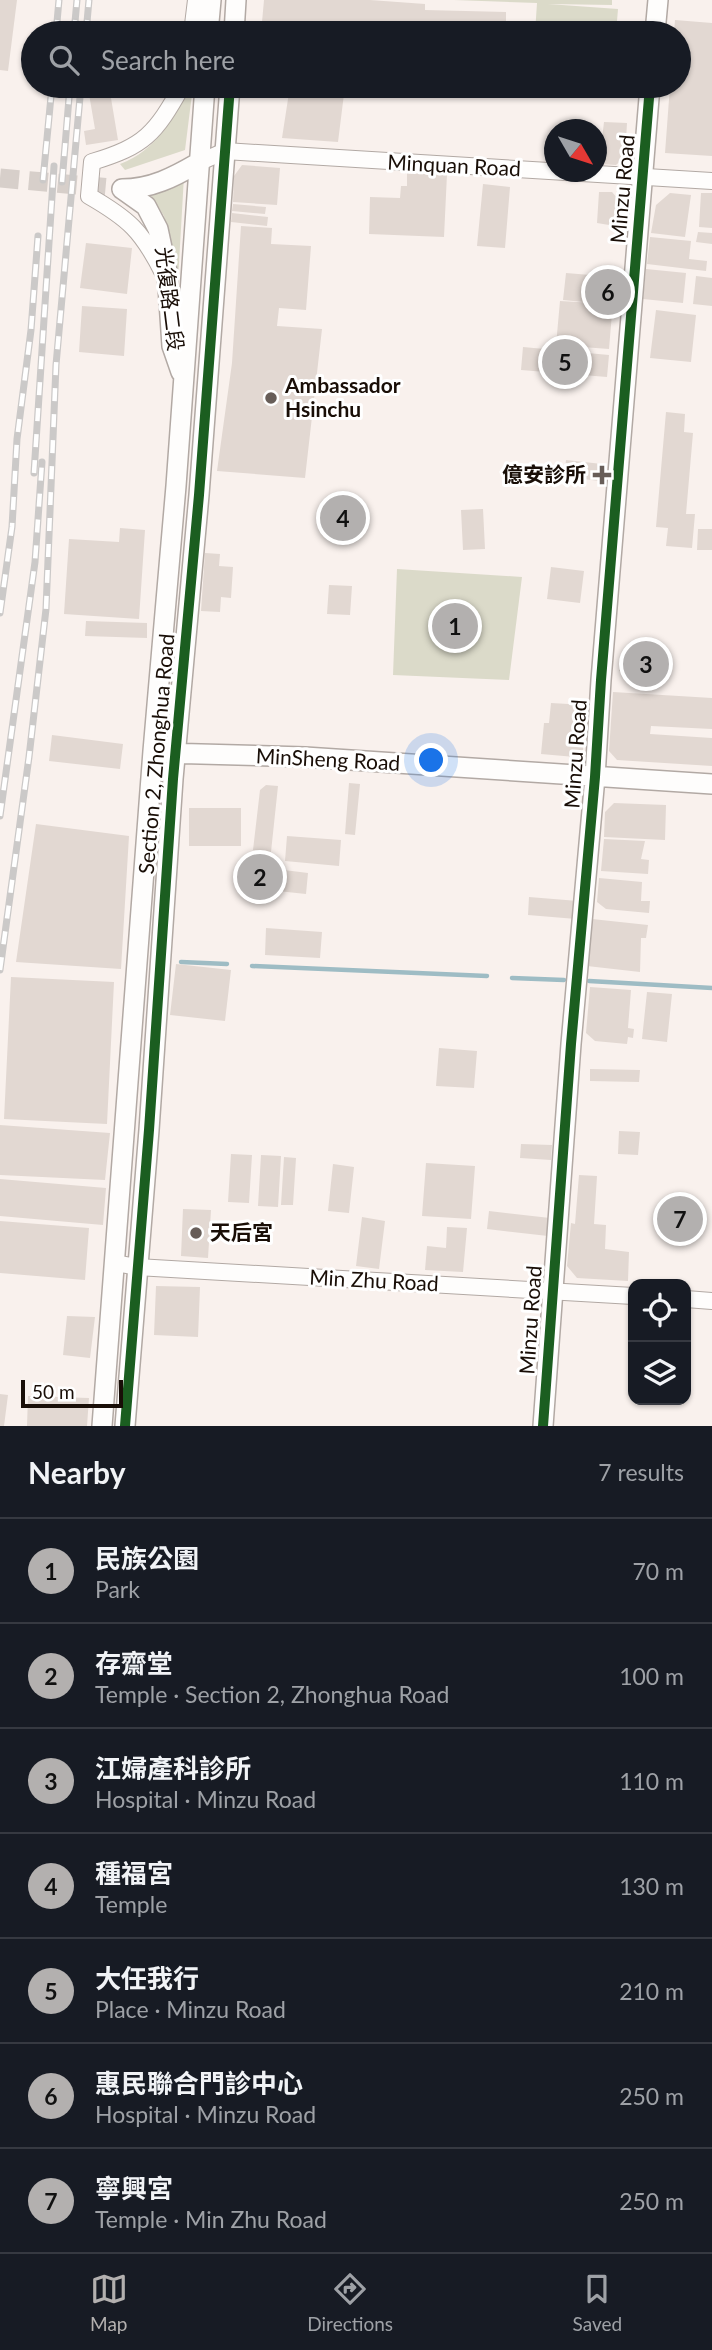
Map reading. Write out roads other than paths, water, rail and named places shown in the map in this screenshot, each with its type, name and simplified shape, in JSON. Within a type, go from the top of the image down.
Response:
[{"type":"street","points":[[193,21],[196,0]]},
{"type":"street","points":[[209,21],[211,0]]},
{"type":"street","points":[[235,21],[236,0]]},
{"type":"street","points":[[656,21],[658,0]]},
{"type":"street","points":[[168,284],[156,258],[137,229],[115,211],[89,196],[92,162],[121,153],[146,139],[175,98]]},
{"type":"street","name":"Section 2, Zhonghua Road","points":[[102,1426],[204,98]]},
{"type":"street","name":"Section 2, Zhonghua Road","points":[[125,1426],[152,1102],[175,754],[199,495],[229,98]]},
{"type":"street","name":"Minzu Road","points":[[543,1426],[649,98]]},
{"type":"street","name":"Minquan Road","points":[[198,163],[225,151],[712,181]]},
{"type":"street","name":"光復路二段","points":[[184,382],[172,346],[168,284],[158,229],[146,206],[122,189],[138,189],[157,184],[198,163]]},
{"type":"street","name":"MinSheng Road","points":[[153,751],[175,754],[305,757],[712,784]]},
{"type":"street","name":"Min Zhu Road","points":[[116,1263],[137,1267],[628,1296]]},
{"type":"street","points":[[691,1299],[712,1301]]},
{"type":"waterway","points":[[181,962],[227,964]]},
{"type":"waterway","points":[[252,966],[487,976]]},
{"type":"waterway","points":[[512,978],[564,980]]},
{"type":"waterway","points":[[589,981],[712,988]]},
{"type":"tunnel","points":[[0,178],[122,189]]},
{"type":"railway","points":[[57,21],[59,0]]},
{"type":"railway","points":[[75,21],[77,0]]},
{"type":"railway","points":[[87,21],[89,0]]},
{"type":"railway","points":[[43,180],[51,98]]},
{"type":"railway","points":[[62,182],[69,98]]},
{"type":"railway","points":[[0,970],[46,609],[56,365],[80,98]]},
{"type":"railway","points":[[34,473],[54,166]]},
{"type":"railway","points":[[0,613],[12,527],[17,439],[31,330],[38,236]]},
{"type":"railway","points":[[0,816],[35,562],[42,462]]},
{"type":"place","name":"惠民聯合門診中心","points":[[608,292]]},
{"type":"place","name":"大任我行","points":[[565,362]]},
{"type":"place","name":"Ambassador Hsinchu","points":[[271,398]]},
{"type":"place","name":"億安診所","points":[[602,475]]},
{"type":"place","name":"種福宮","points":[[343,518]]},
{"type":"place","name":"民族公園","points":[[455,626]]},
{"type":"place","name":"江婦產科診所","points":[[646,664]]},
{"type":"place","name":"存齋堂","points":[[260,877]]},
{"type":"place","name":"寧興宮","points":[[680,1219]]},
{"type":"place","name":"天后宮","points":[[196,1233]]}]
